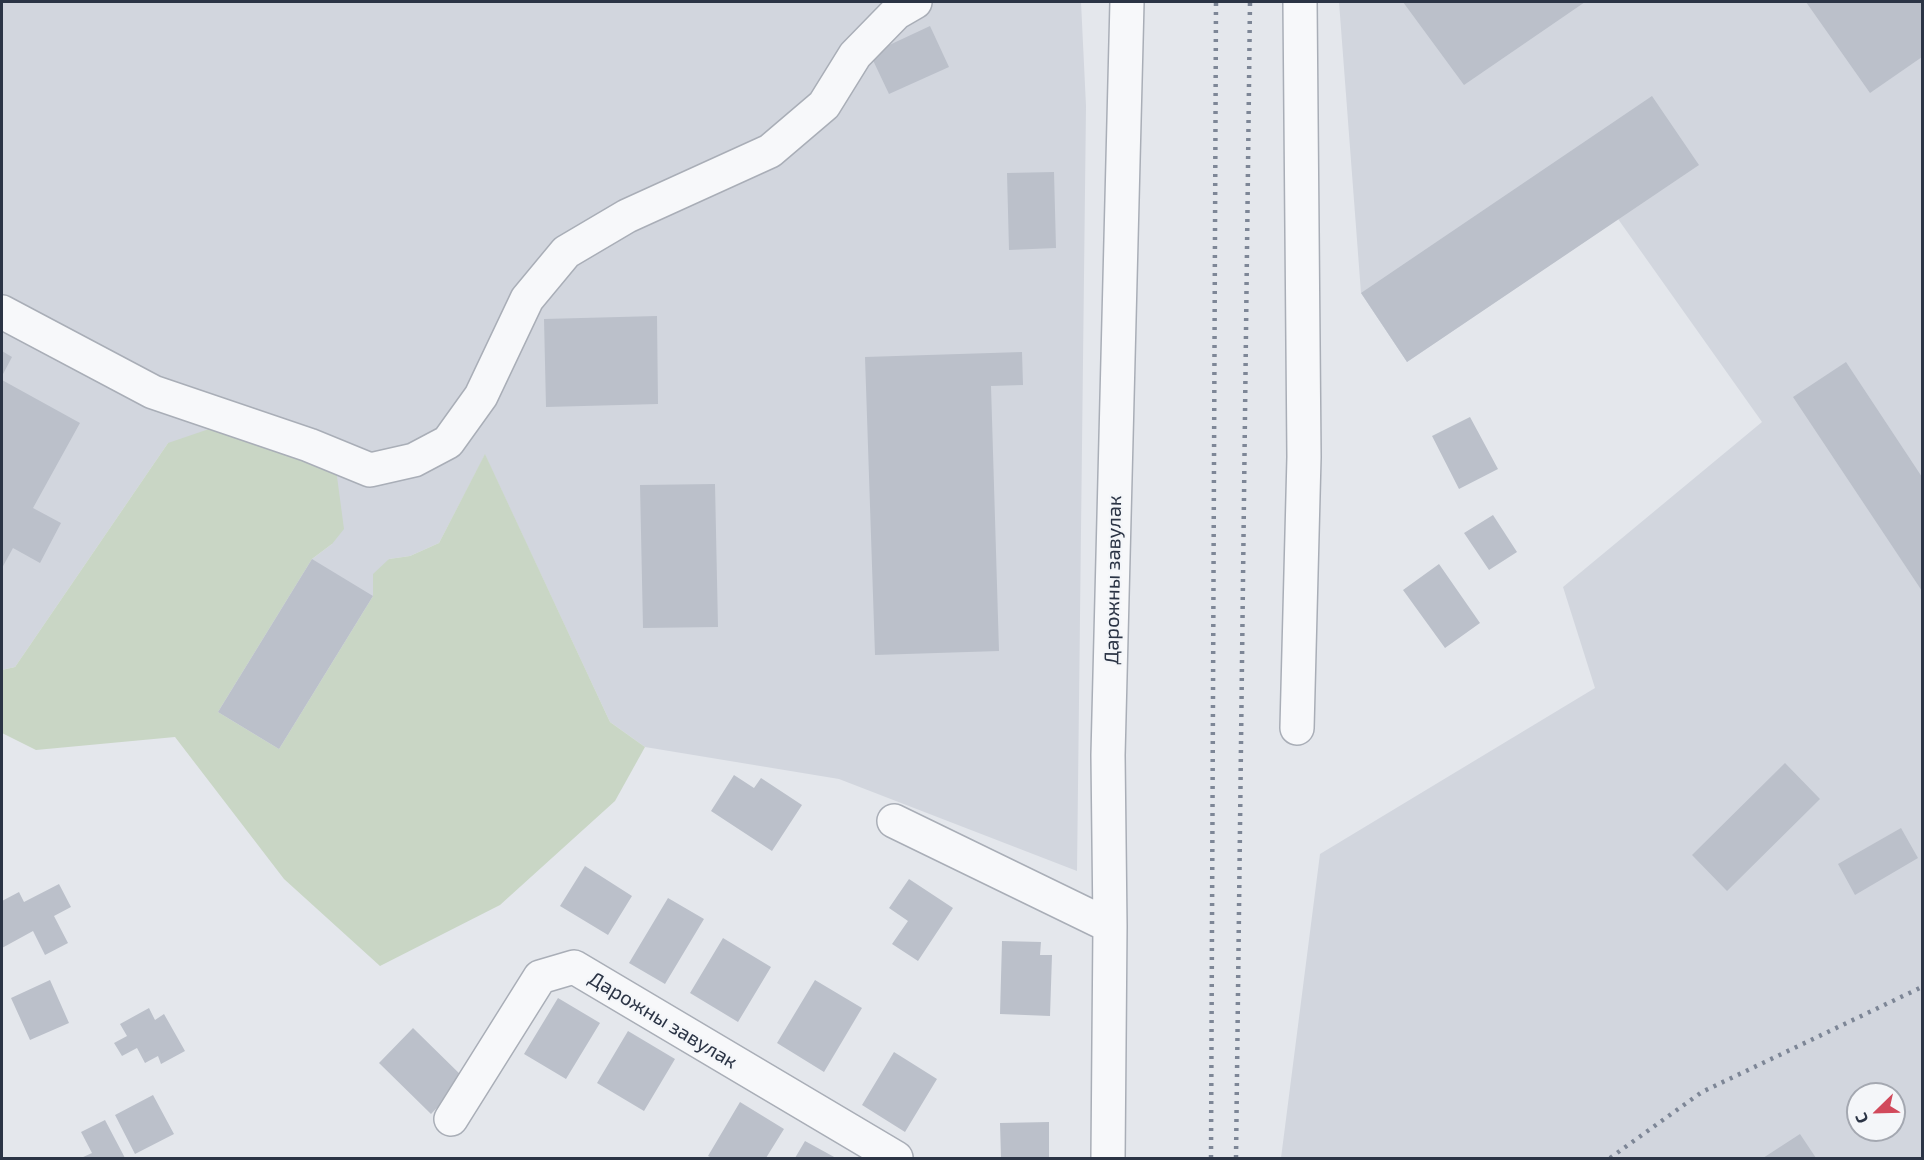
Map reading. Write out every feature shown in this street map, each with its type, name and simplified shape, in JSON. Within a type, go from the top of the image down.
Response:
[{"type":"street","points":[[2,312],[153,392],[309,445],[370,470],[414,460],[448,442],[481,396],[527,299],[566,252],[627,216],[770,151],[824,105],[855,55],[896,13],[915,2]]},
{"type":"street","name":"Дарожны завулак","points":[[1108,1158],[1110,926],[1108,755],[1127,2]]},
{"type":"street","points":[[1297,728],[1304,457],[1300,2]]},
{"type":"street","points":[[894,821],[1110,926]]},
{"type":"street","name":"Дарожны завулак","points":[[451,1119],[540,977],[574,966],[896,1158]]},
{"type":"shaded area","points":[[2,2],[1081,2],[1086,106],[1077,871],[839,779],[645,747],[610,722],[485,455],[439,543],[410,556],[389,559],[373,596],[279,749],[218,712],[312,559],[332,544],[168,443],[15,667],[2,670]]},
{"type":"shaded area","points":[[1339,2],[1922,2],[1922,1158],[1281,1158],[1320,854],[1595,688],[1563,587],[1762,422],[1618,219],[1407,362],[1361,293]]},
{"type":"green space","points":[[209,429],[336,469],[344,529],[332,544],[312,559],[218,712],[279,749],[373,596],[373,574],[389,559],[410,556],[439,543],[485,454],[610,722],[645,747],[615,801],[500,905],[380,966],[284,879],[175,737],[36,750],[2,733],[2,670],[15,667],[168,443]]},
{"type":"building","points":[[1403,2],[1585,2],[1464,85]]},
{"type":"building","points":[[1806,2],[1922,2],[1922,57],[1870,93]]},
{"type":"building","points":[[930,26],[949,67],[889,94],[870,54]]},
{"type":"building","points":[[1652,96],[1699,165],[1407,362],[1361,293]]},
{"type":"building","points":[[1054,172],[1056,248],[1009,250],[1007,173]]},
{"type":"building","points":[[657,316],[658,404],[546,407],[544,319]]},
{"type":"building","points":[[2,351],[12,357],[2,376]]},
{"type":"building","points":[[1022,352],[1023,385],[991,386],[999,651],[875,655],[865,357]]},
{"type":"building","points":[[1846,362],[1922,477],[1922,591],[1793,397]]},
{"type":"building","points":[[2,380],[80,423],[33,508],[61,523],[40,563],[13,548],[2,568]]},
{"type":"building","points":[[1470,417],[1498,469],[1459,489],[1432,436]]},
{"type":"building","points":[[715,484],[718,627],[643,628],[640,485]]},
{"type":"building","points":[[1493,515],[1517,552],[1489,570],[1464,533]]},
{"type":"building","points":[[312,559],[373,596],[279,749],[218,712]]},
{"type":"building","points":[[1439,564],[1480,623],[1445,648],[1403,590]]},
{"type":"building","points":[[1785,763],[1820,799],[1727,891],[1692,855]]},
{"type":"building","points":[[734,775],[754,788],[761,778],[802,805],[772,851],[711,811]]},
{"type":"building","points":[[1901,828],[1918,858],[1855,895],[1838,864]]},
{"type":"building","points":[[585,866],[632,896],[608,935],[560,906]]},
{"type":"building","points":[[909,879],[953,908],[918,961],[892,944],[908,921],[889,908]]},
{"type":"building","points":[[59,884],[71,907],[54,916],[68,943],[45,955],[33,931],[2,948],[2,901],[19,892],[24,902]]},
{"type":"building","points":[[668,898],[704,919],[665,984],[629,963]]},
{"type":"building","points":[[723,938],[771,967],[738,1022],[690,993]]},
{"type":"building","points":[[1002,941],[1041,942],[1040,955],[1052,955],[1050,1016],[1000,1014]]},
{"type":"building","points":[[50,980],[69,1023],[30,1040],[11,998]]},
{"type":"building","points":[[815,980],[862,1008],[824,1072],[777,1043]]},
{"type":"building","points":[[558,998],[600,1023],[566,1079],[524,1054]]},
{"type":"building","points":[[149,1008],[155,1020],[164,1014],[185,1051],[161,1064],[158,1056],[145,1063],[137,1048],[122,1056],[114,1043],[127,1036],[120,1024]]},
{"type":"building","points":[[413,1028],[465,1079],[431,1114],[379,1063]]},
{"type":"building","points":[[628,1031],[675,1059],[644,1111],[597,1083]]},
{"type":"building","points":[[894,1052],[937,1079],[905,1132],[862,1105]]},
{"type":"building","points":[[153,1095],[174,1134],[135,1154],[115,1115]]},
{"type":"building","points":[[740,1102],[784,1129],[766,1158],[712,1158],[708,1156]]},
{"type":"building","points":[[105,1120],[125,1158],[81,1158],[92,1153],[81,1132]]},
{"type":"building","points":[[1049,1122],[1049,1158],[1001,1158],[1000,1123]]},
{"type":"building","points":[[1800,1134],[1816,1158],[1763,1158]]},
{"type":"building","points":[[805,1141],[836,1158],[795,1158]]},
{"type":"railway","points":[[1211,1158],[1216,2]]},
{"type":"railway","points":[[1236,1158],[1250,2]]},
{"type":"railway","points":[[1610,1158],[1702,1092],[1922,987]]}]
